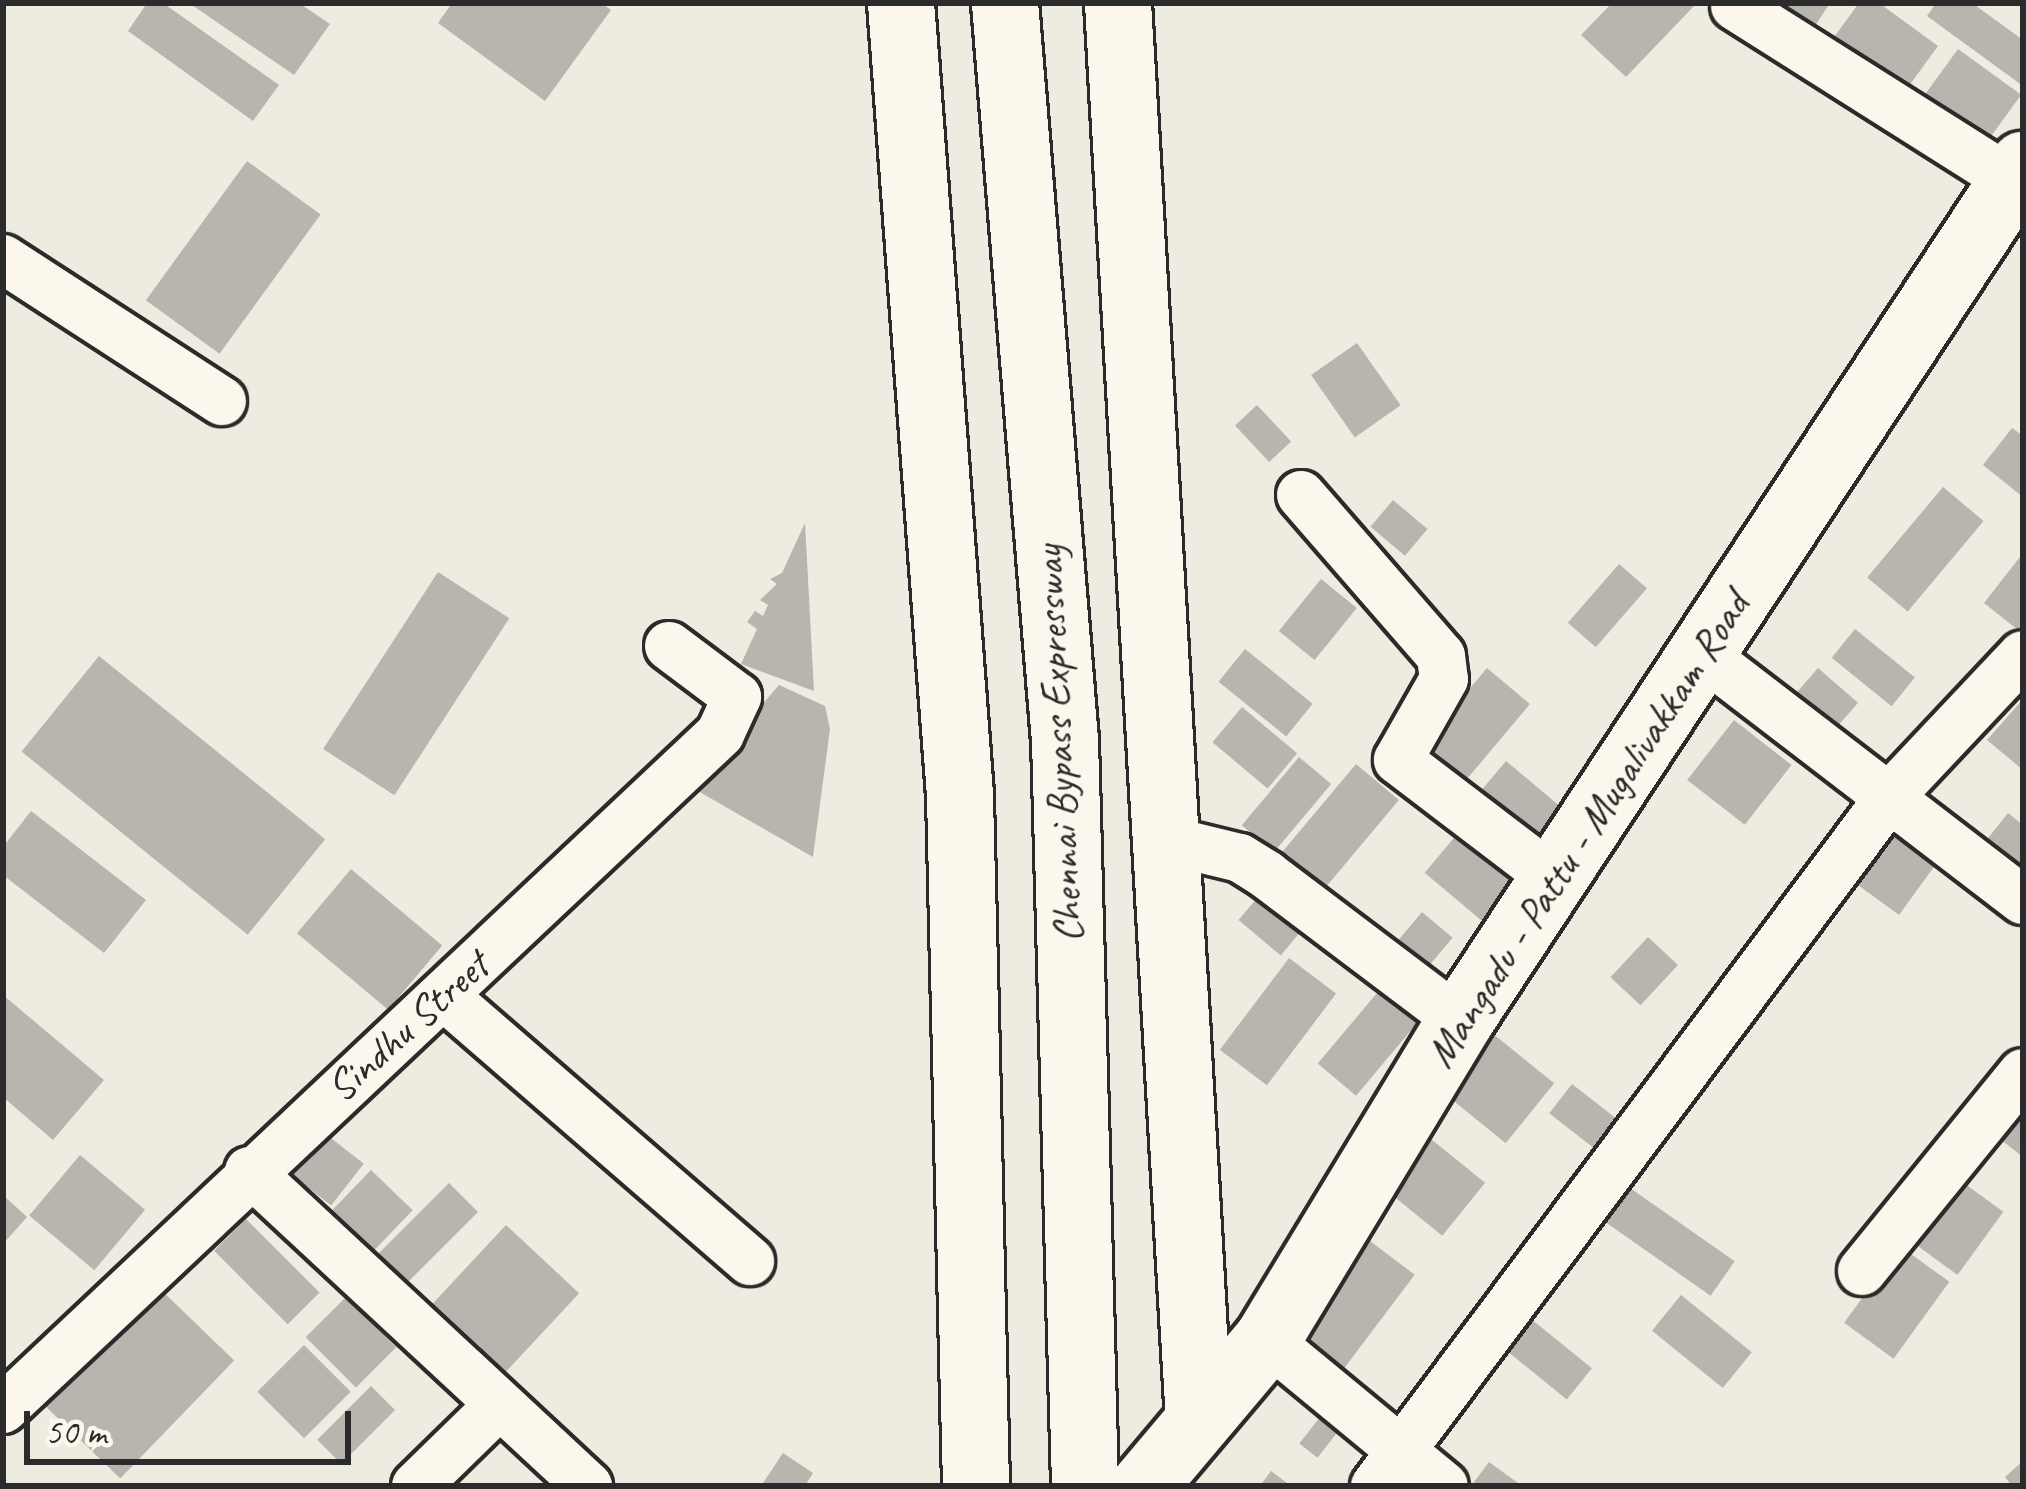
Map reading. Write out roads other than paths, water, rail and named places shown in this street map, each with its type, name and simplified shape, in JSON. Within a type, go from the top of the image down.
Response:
[{"type":"main road","points":[[901,3],[960,796],[976,1486]]},
{"type":"main road","name":"Chennai Bypass Expressway","points":[[1005,3],[1065,740],[1085,1486]]},
{"type":"main road","points":[[1118,3],[1199,1419]]},
{"type":"main road","name":"Mangadu - Pattu - Mugalivakkam Road","points":[[1144,1486],[1267,1340],[1460,1021],[2018,173]]},
{"type":"street","points":[[1735,6],[2018,173]]},
{"type":"street","points":[[3,259],[222,401]]},
{"type":"street","points":[[1301,495],[1441,656],[1444,679],[1398,760],[1554,879]]},
{"type":"street","name":"Sindhu Street","points":[[12,1384],[443,996],[734,714],[728,683],[669,646]]},
{"type":"street","points":[[1702,654],[1892,795],[2023,900]]},
{"type":"street","points":[[1388,1469],[1892,795],[2023,655]]},
{"type":"street","points":[[1166,840],[1240,859],[1267,875],[1460,1021]]},
{"type":"street","points":[[443,996],[749,1261]]},
{"type":"street","points":[[1862,1271],[2023,1073]]},
{"type":"street","points":[[249,1171],[588,1486]]},
{"type":"street","points":[[1267,1340],[1388,1469],[1444,1486]]},
{"type":"street","points":[[416,1486],[499,1405]]}]
